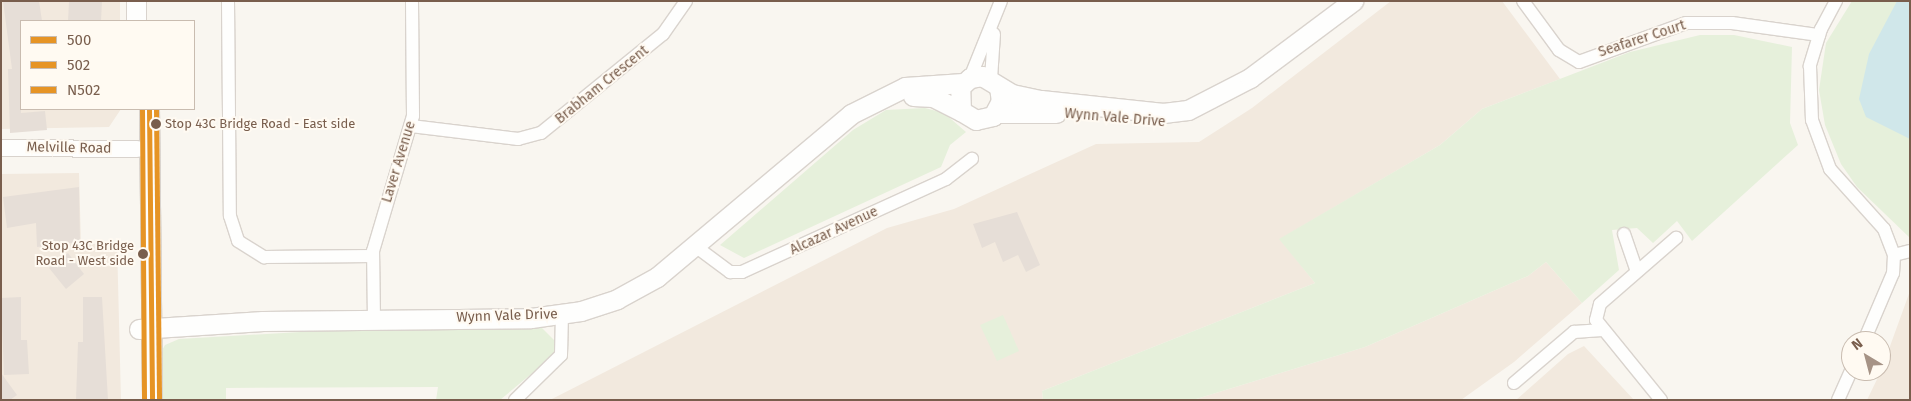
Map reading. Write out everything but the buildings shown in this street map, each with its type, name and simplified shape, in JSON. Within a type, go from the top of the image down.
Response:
[{"type":"main road","points":[[136,1],[136,20]]},
{"type":"main road","points":[[148,1],[148,20]]},
{"type":"main road","name":"Wynn Vale Drive","points":[[996,113],[1039,111],[1170,124],[1193,119],[1222,104],[1250,78],[1353,1]]},
{"type":"main road","name":"Wynn Vale Drive","points":[[995,83],[1041,100],[1163,113],[1188,110],[1250,78]]},
{"type":"main road","points":[[967,80],[995,83],[1001,101],[996,113],[976,120],[961,112],[957,95],[967,80]]},
{"type":"main road","name":"Wynn Vale Drive","points":[[145,327],[562,314],[631,292],[695,246],[843,119],[882,98],[916,85],[967,80]]},
{"type":"main road","name":"Wynn Vale Drive","points":[[882,98],[933,97],[961,112]]},
{"type":"main road","points":[[137,110],[143,148],[145,327],[152,400]]},
{"type":"main road","points":[[143,148],[149,110]]},
{"type":"main road","points":[[139,400],[145,327]]},
{"type":"street","points":[[228,1],[230,216],[238,241],[264,257],[372,256]]},
{"type":"street","name":"Laver Avenue","points":[[374,320],[372,256],[411,126],[412,1]]},
{"type":"street","name":"Brabham Crescent","points":[[411,126],[510,139],[541,133],[664,34],[686,1]]},
{"type":"street","points":[[967,80],[995,22],[1001,1]]},
{"type":"street","name":"Seafarer Court","points":[[1523,1],[1559,50],[1579,62],[1686,23],[1732,23],[1818,35]]},
{"type":"street","points":[[1836,1],[1818,35],[1808,85],[1816,138],[1835,176],[1884,229],[1894,255],[1893,273],[1868,331]]},
{"type":"street","points":[[995,22],[995,83]]},
{"type":"street","name":"Melville Road","points":[[1,148],[143,148]]},
{"type":"street","name":"Alcazar Avenue","points":[[695,246],[730,272],[742,272],[946,179],[972,159]]},
{"type":"street","points":[[1624,234],[1637,271]]},
{"type":"street","points":[[1660,400],[1602,330],[1596,320],[1600,304],[1676,238]]},
{"type":"street","points":[[1894,255],[1910,251]]},
{"type":"street","points":[[515,400],[558,361],[563,351],[562,314]]},
{"type":"street","points":[[1514,383],[1574,332],[1602,330]]},
{"type":"street","points":[[1838,400],[1847,381]]},
{"type":"shaded area","points":[[1,1],[120,1],[120,20],[20,20],[20,110],[120,110],[109,127],[1,129]]},
{"type":"shaded area","points":[[1391,1],[1502,1],[1560,79],[1482,109],[1440,145],[1280,239],[1315,283],[1042,391],[1043,400],[550,400],[887,228],[954,209],[1096,144],[1199,142],[1252,108]]},
{"type":"shaded area","points":[[79,173],[81,245],[117,242],[121,400],[1,400],[1,174]]},
{"type":"shaded area","points":[[1546,262],[1582,303],[1514,362],[1461,400],[1193,400],[1365,347],[1528,276]]},
{"type":"shaded area","points":[[1910,291],[1910,400],[1867,400],[1876,381],[1891,381],[1891,343]]},
{"type":"shaded area","points":[[1584,346],[1634,400],[1516,400],[1568,354]]},
{"type":"green space","points":[[1852,1],[1910,1],[1910,238],[1857,187],[1841,164],[1825,125],[1819,90],[1826,43]]},
{"type":"green space","points":[[1700,35],[1734,35],[1792,47],[1790,123],[1798,145],[1692,241],[1677,221],[1653,243],[1637,228],[1612,230],[1619,270],[1582,303],[1546,262],[1528,276],[1365,347],[1193,400],[1043,400],[1042,391],[1315,283],[1279,239],[1440,145],[1482,109],[1630,52]]},
{"type":"green space","points":[[925,108],[944,113],[966,132],[950,145],[941,167],[744,258],[720,245],[853,130],[886,110]]},
{"type":"green space","points":[[1003,315],[1019,351],[997,361],[980,325]]},
{"type":"green space","points":[[540,326],[556,342],[554,355],[500,400],[436,400],[438,387],[226,388],[226,400],[160,400],[159,356],[165,345],[179,339],[351,329]]},
{"type":"water","points":[[1897,1],[1910,1],[1910,139],[1866,117],[1859,99],[1869,54]]},
{"type":"transit line","name":"502","points":[[142,110],[144,400]]},
{"type":"transit line","name":"500","points":[[149,110],[152,400]]},
{"type":"transit line","name":"N502","points":[[156,110],[159,400]]},
{"type":"place","name":"Stop 43C Bridge Road - East side","points":[[156,124]]},
{"type":"place","name":"Stop 43C Bridge Road - West side","points":[[143,254]]}]
